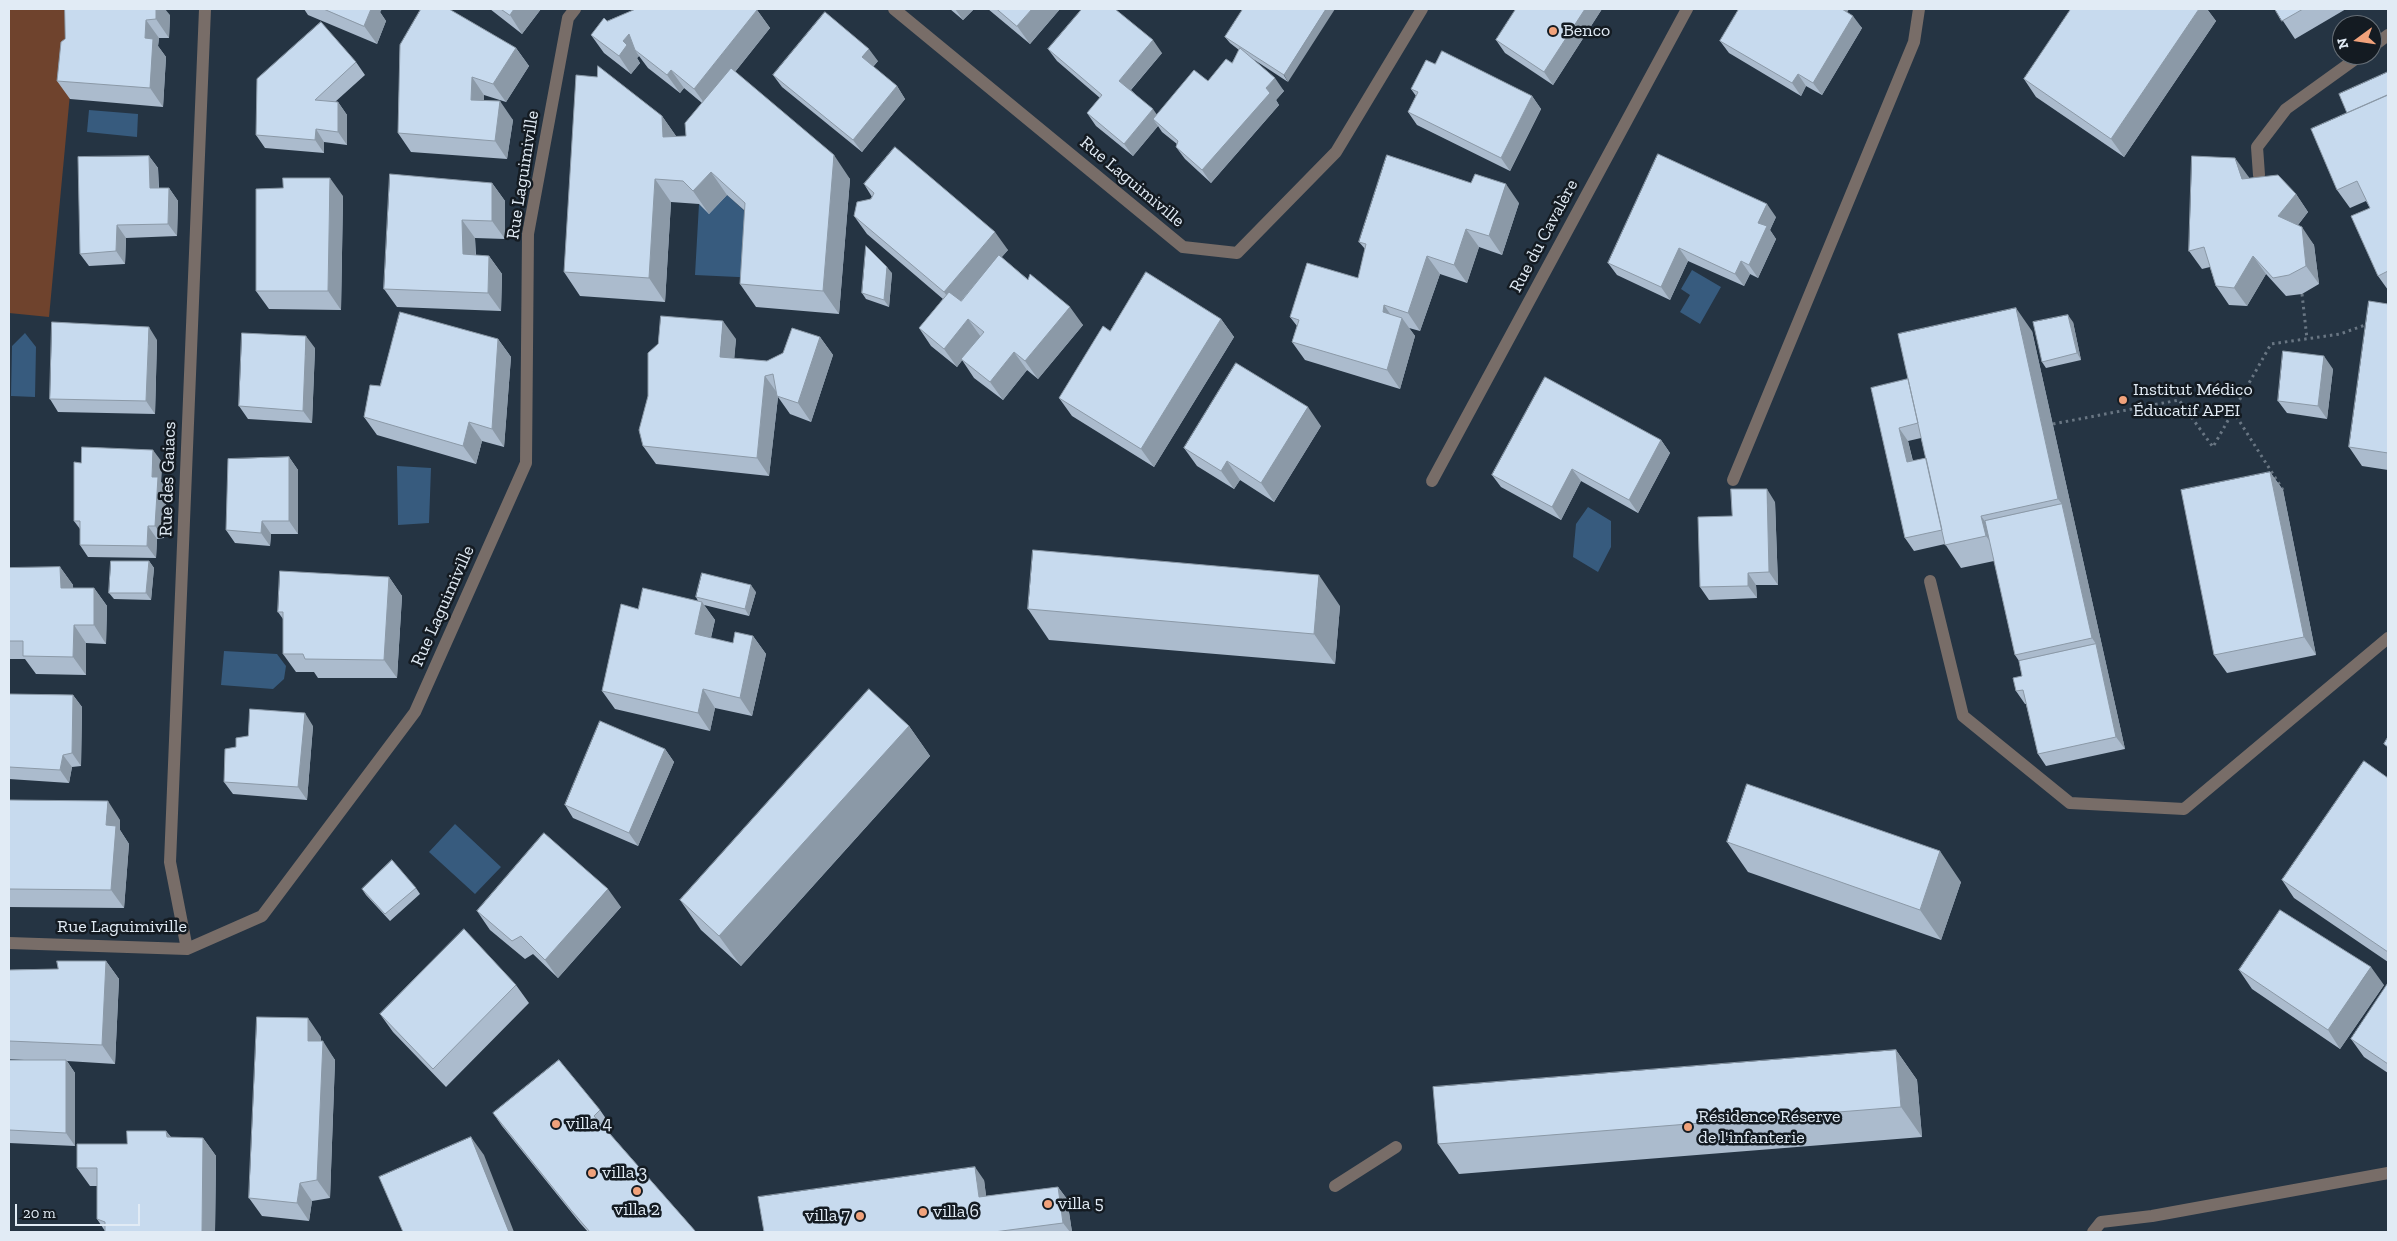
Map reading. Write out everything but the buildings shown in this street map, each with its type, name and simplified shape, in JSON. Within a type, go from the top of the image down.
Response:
[{"type":"street","name":"Rue des Gaiacs","points":[[187,949],[170,862],[205,9]]},
{"type":"street","name":"Rue Laguimiville","points":[[9,944],[187,949],[262,916],[415,712],[526,464],[528,234],[568,18],[575,9]]},
{"type":"street","name":"Rue Laguimiville","points":[[894,9],[1183,247],[1237,253],[1336,152],[1422,9]]},
{"type":"street","name":"Rue du Cavalère","points":[[1432,481],[1687,9]]},
{"type":"street","points":[[1733,480],[1914,42],[1919,9]]},
{"type":"street","points":[[2259,175],[2257,147],[2286,110],[2347,65]]},
{"type":"street","points":[[1930,581],[1963,716],[2070,803],[2184,809],[2388,638]]},
{"type":"street","points":[[1334,1186],[1396,1147]]},
{"type":"street","points":[[2092,1232],[2101,1222],[2152,1216],[2388,1173]]},
{"type":"path","points":[[2302,294],[2307,339]]},
{"type":"path","points":[[2053,424],[2179,400],[2213,447],[2271,344],[2340,334],[2374,322]]},
{"type":"path","points":[[2233,411],[2283,490]]},
{"type":"shaded area","points":[[9,9],[78,9],[49,317],[9,313]]},
{"type":"water","points":[[89,110],[138,114],[137,137],[87,132]]},
{"type":"water","points":[[727,195],[761,226],[759,278],[695,275],[699,204],[709,213]]},
{"type":"water","points":[[1692,270],[1721,287],[1700,324],[1680,312],[1690,295],[1681,289]]},
{"type":"water","points":[[25,333],[36,347],[35,397],[11,396],[12,346]]},
{"type":"water","points":[[397,466],[431,468],[429,523],[398,525]]},
{"type":"water","points":[[1588,507],[1611,521],[1611,547],[1598,572],[1573,557],[1576,524]]},
{"type":"water","points":[[224,651],[277,654],[286,666],[284,679],[273,689],[221,685]]},
{"type":"water","points":[[455,824],[501,867],[475,894],[429,852]]},
{"type":"place","name":"Benco","points":[[1553,31]]},
{"type":"place","name":"Institut Médico Éducatif APEI","points":[[2123,400]]},
{"type":"place","name":"villa 4","points":[[556,1124]]},
{"type":"place","name":"Résidence Réserve de l'infanterie","points":[[1688,1127]]},
{"type":"place","name":"villa 3","points":[[592,1173]]},
{"type":"place","name":"villa 2","points":[[637,1191]]},
{"type":"place","name":"villa 5","points":[[1048,1204]]},
{"type":"place","name":"villa 6","points":[[923,1212]]},
{"type":"place","name":"villa 7","points":[[860,1216]]}]
